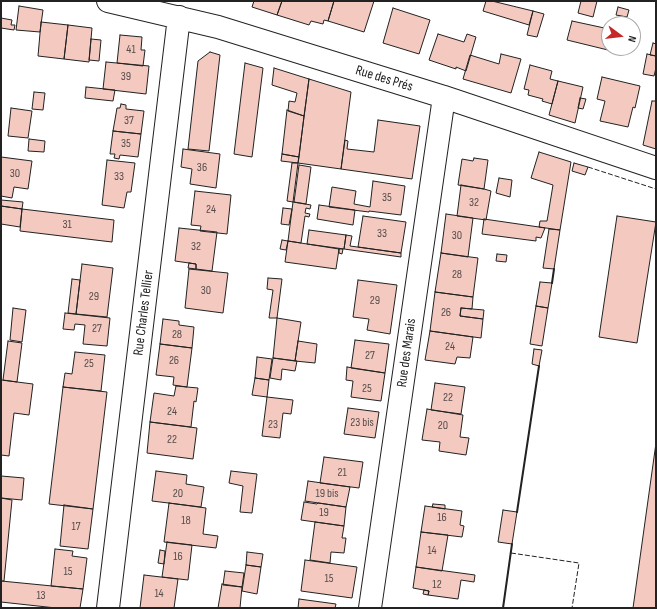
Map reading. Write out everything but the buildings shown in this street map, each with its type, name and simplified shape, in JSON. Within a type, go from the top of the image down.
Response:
[{"type":"street","name":"Rue des Prés","points":[[108,1],[218,27],[444,97],[656,168]]},
{"type":"street","name":"Rue Charles Tellier","points":[[108,608],[179,17]]},
{"type":"street","name":"Rue des Marais","points":[[370,608],[444,97]]},
{"type":"fence","points":[[588,167],[656,189]]},
{"type":"fence","points":[[511,553],[579,563],[572,608]]},
{"type":"wall","points":[[552,283],[554,269]]},
{"type":"wall","points":[[517,512],[539,366]]},
{"type":"wall","points":[[503,608],[512,544]]}]
